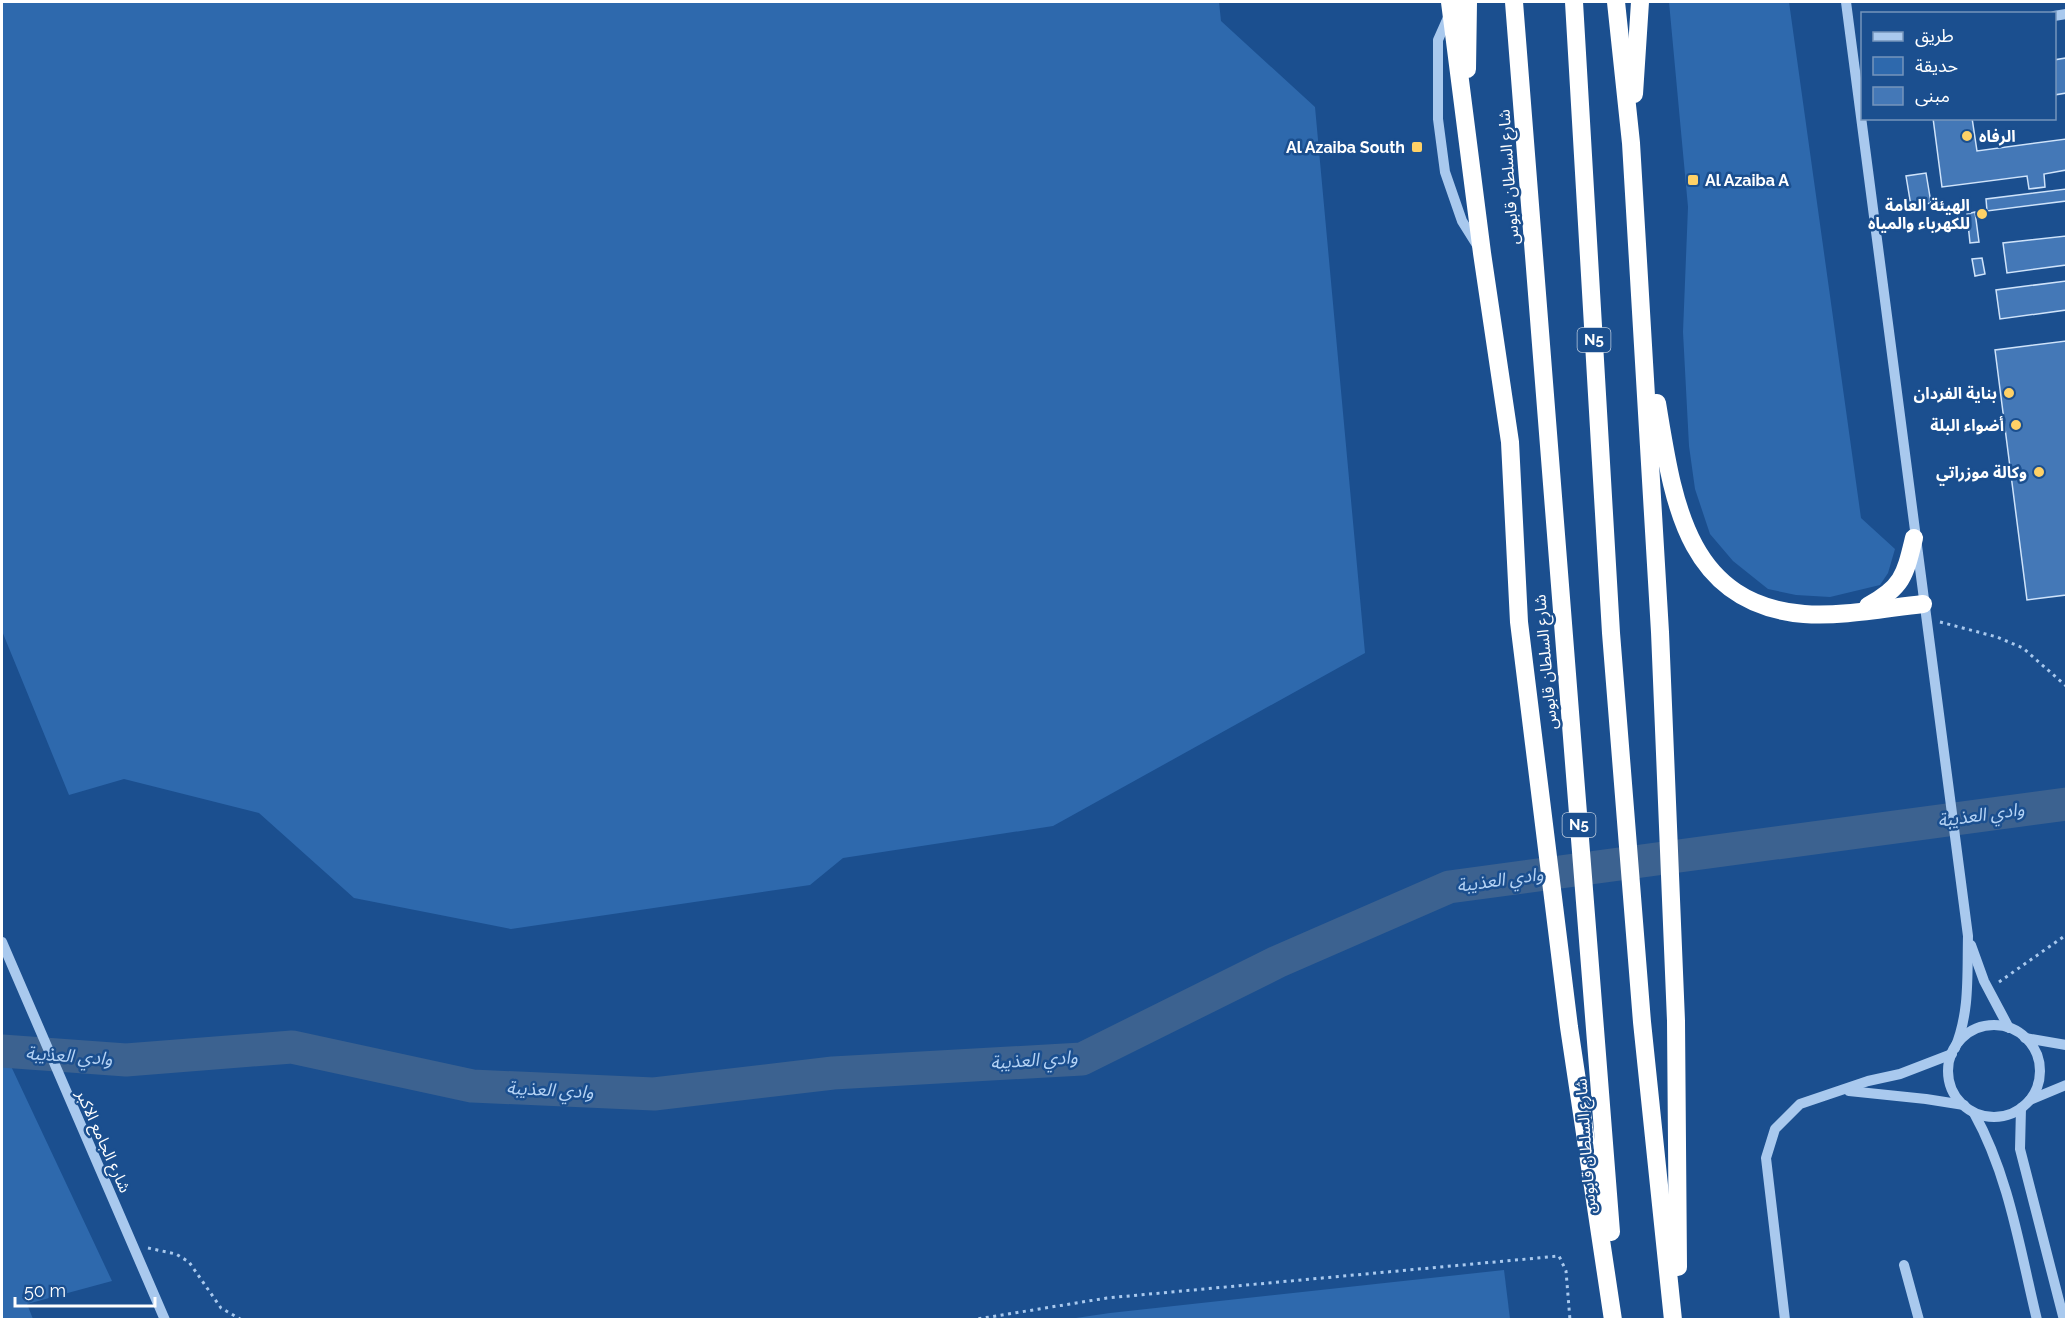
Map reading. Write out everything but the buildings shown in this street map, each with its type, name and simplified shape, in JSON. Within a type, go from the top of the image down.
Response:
[{"type":"highway","name":"شارع السلطان قابوس","points":[[1514,2],[1562,627],[1596,1023],[1615,1320]]},
{"type":"highway","name":"N5","points":[[1574,2],[1611,633],[1642,1022],[1673,1320]]},
{"type":"highway","points":[[1616,2],[1631,143],[1660,632],[1676,1021],[1678,1320]]},
{"type":"highway","points":[[1631,143],[1640,2]]},
{"type":"highway","points":[[1456,4],[1464,105],[1482,253],[1510,442],[1519,622],[1569,1027],[1615,1320]]},
{"type":"highway","points":[[1641,309],[1671,487],[1683,527],[1698,555],[1718,579],[1748,600],[1805,614],[1860,610],[1924,612]]},
{"type":"highway","points":[[1860,610],[1891,594],[1906,570],[1914,538]]},
{"type":"street","points":[[1846,2],[1858,42],[1861,69]]},
{"type":"street","points":[[1456,4],[1438,40],[1438,119],[1445,172],[1462,221],[1482,253]]},
{"type":"street","points":[[1867,120],[1914,538],[1968,936],[1967,1003],[1963,1030],[1948,1072],[1950,1084],[1964,1105],[1974,1113],[1995,1153],[2037,1320]]},
{"type":"street","points":[[1968,936],[1988,989],[2008,1028]]},
{"type":"street","name":"شارع الجامع الاكبر","points":[[2,942],[165,1320]]},
{"type":"street","points":[[1785,1320],[1766,1158],[1775,1129],[1800,1104],[1868,1081],[1900,1074],[1954,1051],[1972,1031],[1996,1026],[2008,1028],[2025,1038],[2067,1045]]},
{"type":"street","points":[[1974,1113],[1998,1117],[2021,1108],[2030,1100],[2037,1089],[2039,1065],[2036,1053],[2025,1038]]},
{"type":"street","points":[[2030,1100],[2067,1085]]},
{"type":"street","points":[[1842,1091],[1878,1093],[1964,1105]]},
{"type":"street","points":[[2021,1108],[2020,1149],[2064,1320]]},
{"type":"street","points":[[1904,1265],[1919,1320]]},
{"type":"path","points":[[1924,612],[2024,648],[2067,686]]},
{"type":"path","points":[[1988,989],[2067,935]]},
{"type":"path","points":[[133,1245],[176,1254],[189,1262],[221,1308],[243,1320]]},
{"type":"path","points":[[971,1320],[1107,1298],[1558,1256],[1566,1270],[1570,1320]]},
{"type":"green space","points":[[2,2],[1219,2],[1221,21],[1315,107],[1365,653],[1053,826],[843,858],[810,885],[511,929],[354,898],[259,813],[124,779],[69,795],[2,631]]},
{"type":"green space","points":[[1669,2],[1789,2],[1861,518],[1895,549],[1888,573],[1880,585],[1830,597],[1796,595],[1768,589],[1733,561],[1710,534],[1695,489],[1689,446],[1683,332],[1688,207]]},
{"type":"green space","points":[[2,1047],[112,1281],[27,1304],[33,1319],[2,1319]]},
{"type":"green space","points":[[1504,1270],[1510,1319],[1069,1319],[1110,1313]]},
{"type":"waterway","name":"وادي العذيبة","points":[[2,1051],[126,1060],[292,1047],[472,1086],[654,1094],[833,1073],[1082,1059],[1277,962],[1449,887],[2066,804]]},
{"type":"place","name":"الرفاه","points":[[1967,136]]},
{"type":"place","name":"Al Azaiba South","points":[[1417,147]]},
{"type":"place","name":"Al Azaiba A","points":[[1693,180]]},
{"type":"place","name":"الهيئة العامة للكهرباء والمياه","points":[[1982,214]]},
{"type":"place","name":"بناية الفردان","points":[[2009,393]]},
{"type":"place","name":"أضواء البلة","points":[[2016,425]]},
{"type":"place","name":"وكالة موزراتي","points":[[2039,472]]}]
